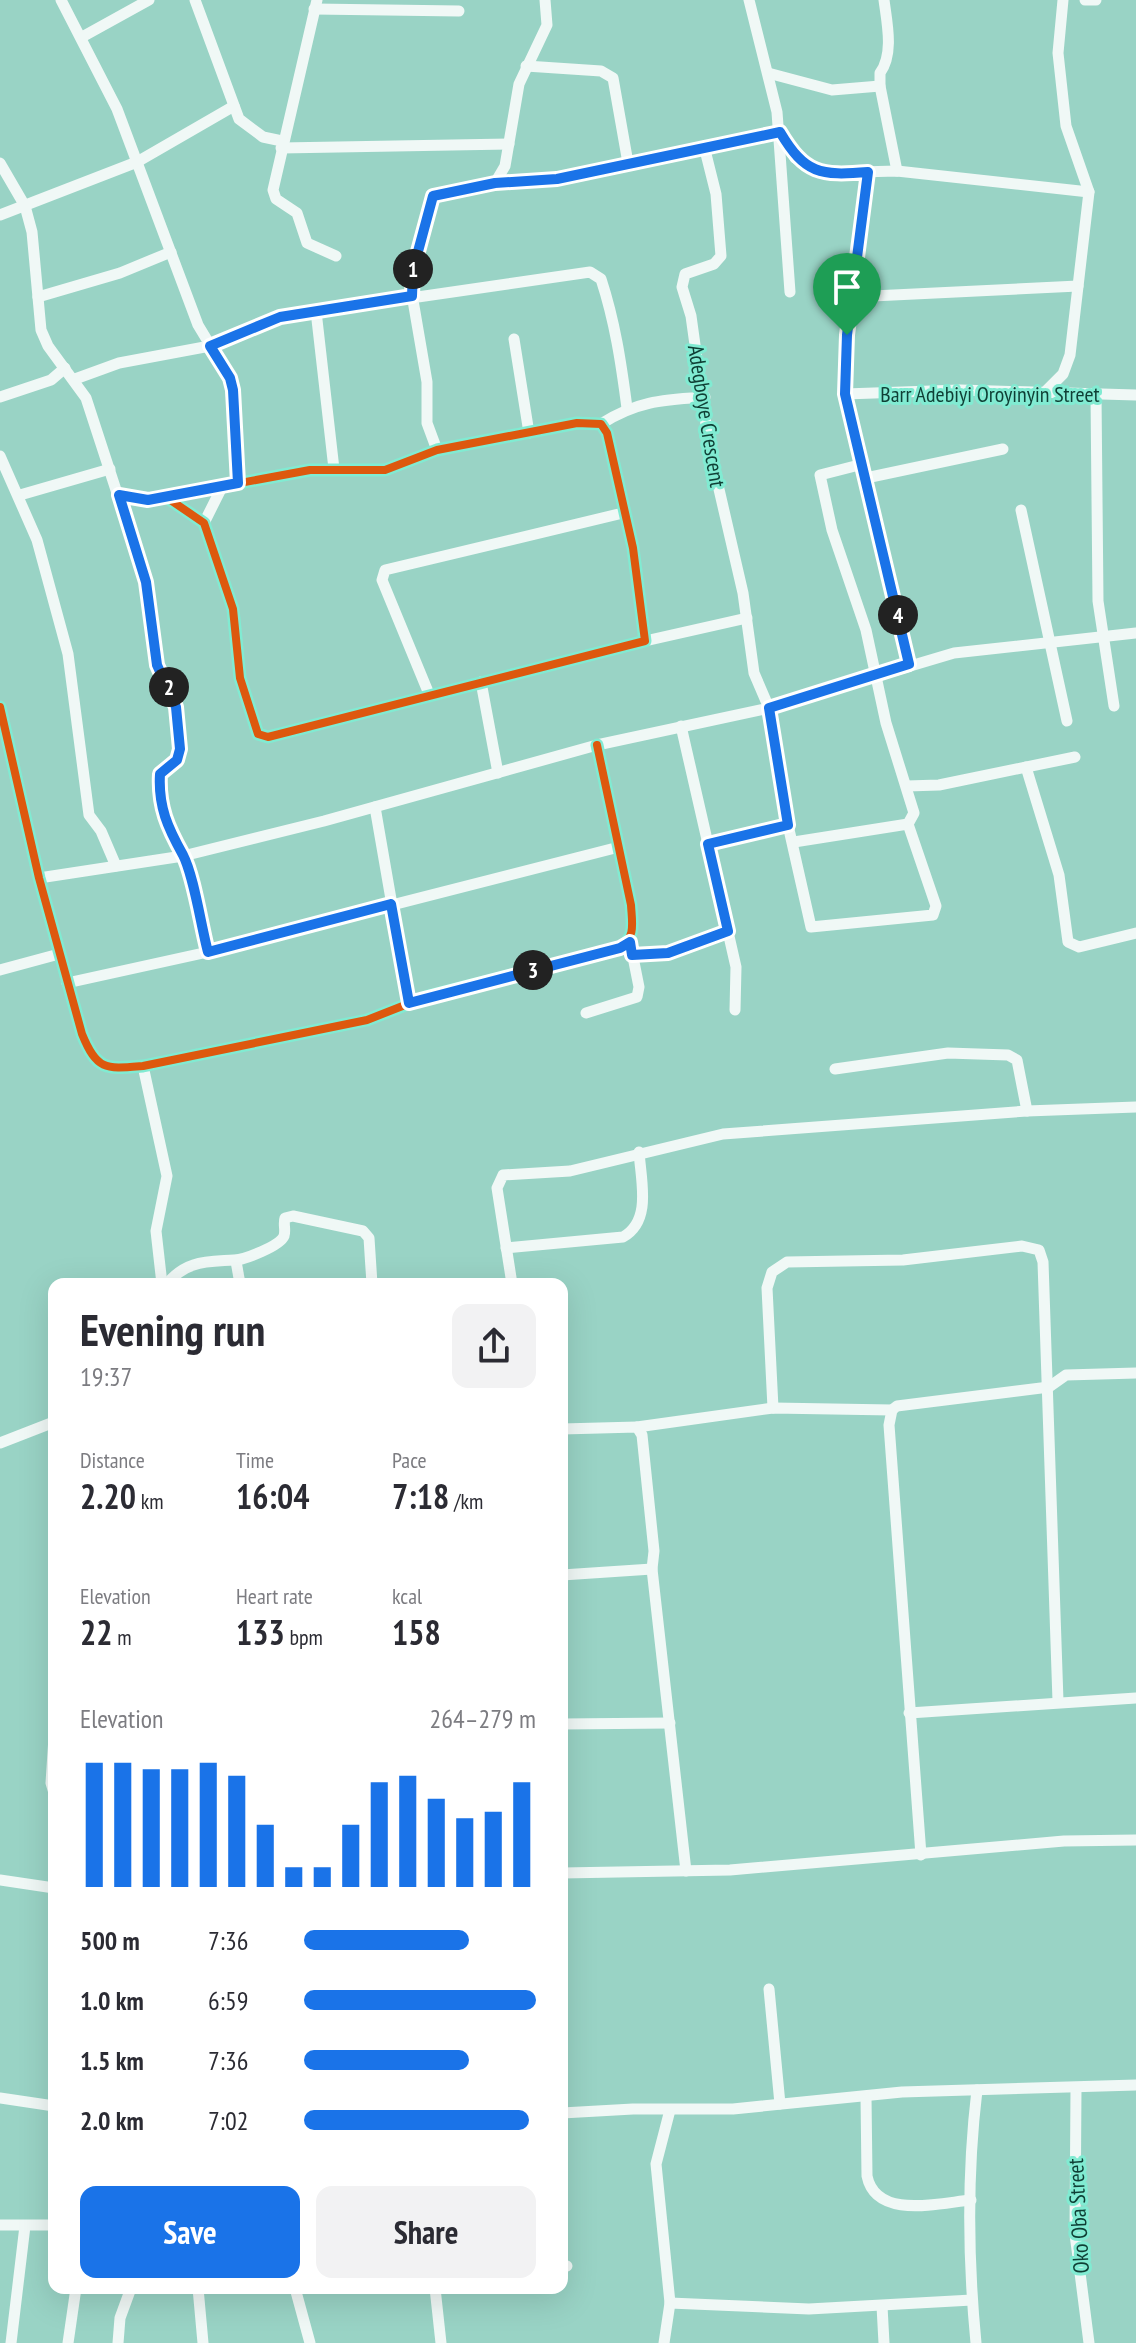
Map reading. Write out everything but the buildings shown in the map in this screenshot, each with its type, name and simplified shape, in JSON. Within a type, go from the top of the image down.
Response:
[{"type":"street","points":[[61,0],[117,109],[198,325],[230,378],[238,483]]},
{"type":"street","points":[[82,37],[149,0]]},
{"type":"street","points":[[195,0],[234,106],[248,128],[263,137],[282,144],[509,144]]},
{"type":"street","points":[[495,183],[505,166],[519,84],[547,25],[545,0]]},
{"type":"street","points":[[749,0],[780,132],[790,292]]},
{"type":"street","points":[[884,0],[888,53],[887,64],[880,73],[880,86],[897,171]]},
{"type":"street","points":[[1043,394],[1063,374],[1070,355],[1089,192],[1066,126],[1058,53],[1063,0]]},
{"type":"street","points":[[1085,0],[1096,0]]},
{"type":"street","points":[[336,256],[307,243],[301,236],[297,213],[273,195],[282,144],[316,5],[459,11]]},
{"type":"street","points":[[526,66],[601,71],[613,78],[628,163]]},
{"type":"street","points":[[768,73],[832,90],[880,86]]},
{"type":"street","points":[[0,215],[137,162],[234,106]]},
{"type":"street","points":[[437,450],[427,423],[427,382],[412,296],[413,270],[433,196],[495,183],[557,179],[780,132]]},
{"type":"street","points":[[780,132],[795,158],[821,173],[897,171],[1089,192]]},
{"type":"street","name":"Adegboye Crescent","points":[[704,146],[716,194],[721,256],[714,264],[685,274],[682,287],[705,397],[709,446],[747,618],[754,673],[769,708],[788,825],[811,927],[933,915],[936,906],[908,824]]},
{"type":"street","points":[[0,163],[25,206],[34,244],[41,330],[86,398],[146,582],[157,665],[176,707],[180,749],[177,760],[160,774],[159,783],[167,829],[183,856],[208,952]]},
{"type":"street","points":[[868,172],[852,297],[845,394],[909,664]]},
{"type":"street","points":[[38,297],[120,273],[171,252]]},
{"type":"street","points":[[75,379],[119,363],[210,346],[265,322],[316,311],[596,274],[619,340],[627,408]]},
{"type":"street","points":[[852,297],[1078,286]]},
{"type":"street","points":[[316,311],[334,469]]},
{"type":"street","points":[[514,339],[529,433]]},
{"type":"street","points":[[0,397],[51,380],[65,368]]},
{"type":"street","name":"Barr Adebiyi Oroyinyin Street","points":[[845,394],[960,390],[1136,395]]},
{"type":"street","points":[[1096,395],[1101,636],[1114,706]]},
{"type":"street","points":[[119,495],[136,499],[166,497],[334,469],[385,470],[437,450],[577,423],[601,424],[627,408],[657,400],[705,397]]},
{"type":"street","points":[[601,424],[607,433],[633,548],[645,641]]},
{"type":"street","points":[[866,478],[1003,449]]},
{"type":"street","points":[[0,456],[5,480],[20,495],[68,654],[89,815],[101,831],[116,866]]},
{"type":"street","points":[[794,842],[908,824],[914,813],[886,723],[878,674],[832,530],[820,475],[863,464]]},
{"type":"street","points":[[20,495],[110,469]]},
{"type":"street","points":[[204,523],[222,487]]},
{"type":"street","points":[[166,497],[204,523],[233,609],[240,678],[258,734],[268,737],[429,694],[747,618]]},
{"type":"street","points":[[1021,510],[1067,721]]},
{"type":"street","points":[[429,694],[382,580],[385,570],[623,513]]},
{"type":"street","points":[[39,878],[183,856],[597,745],[769,708],[954,653],[1136,633]]},
{"type":"street","points":[[481,682],[498,773]]},
{"type":"street","points":[[0,707],[39,878],[67,983],[82,1034],[90,1054],[99,1064],[143,1066],[367,1020],[409,1003],[620,948],[630,942]]},
{"type":"street","points":[[681,726],[736,967],[735,1010]]},
{"type":"street","points":[[586,1013],[637,997],[639,987],[630,942],[633,930],[631,905],[597,745]]},
{"type":"street","points":[[907,786],[939,785],[1075,757]]},
{"type":"street","points":[[1026,767],[1059,875],[1068,942],[1079,947],[1136,933]]},
{"type":"street","points":[[375,807],[409,1003]]},
{"type":"street","points":[[708,844],[788,825]]},
{"type":"street","points":[[67,983],[208,952],[619,847]]},
{"type":"street","points":[[632,955],[668,953],[728,931]]},
{"type":"street","points":[[0,970],[59,954]]},
{"type":"street","points":[[835,1069],[948,1053],[1008,1055],[1017,1060],[1027,1111]]},
{"type":"street","points":[[143,1066],[158,1120],[167,1176],[156,1231],[164,1278]]},
{"type":"street","points":[[511,1278],[497,1188],[503,1175],[570,1171],[723,1134],[1027,1111],[1136,1107]]},
{"type":"street","points":[[506,1248],[623,1237],[635,1230],[640,1221],[642,1201],[639,1152]]},
{"type":"street","points":[[172,1278],[203,1261],[236,1261],[282,1240],[285,1218],[293,1216],[363,1231],[369,1238],[372,1278]]},
{"type":"street","points":[[773,1408],[767,1288],[772,1272],[787,1262],[903,1260],[1032,1245],[1039,1250],[1043,1262],[1049,1387],[1058,1701]]},
{"type":"street","points":[[236,1261],[239,1278]]},
{"type":"street","points":[[568,1429],[637,1427],[773,1408],[892,1410],[897,1406],[1049,1387],[1066,1375],[1136,1373]]},
{"type":"street","points":[[892,1410],[889,1425],[921,1855]]},
{"type":"street","points":[[0,1443],[48,1424]]},
{"type":"street","points":[[637,1427],[645,1445],[654,1551],[652,1569],[686,1871]]},
{"type":"street","points":[[568,1575],[652,1569]]},
{"type":"street","points":[[909,1713],[1136,1698]]},
{"type":"street","points":[[568,1724],[670,1723]]},
{"type":"street","points":[[568,1873],[686,1871],[921,1855],[1064,1841],[1136,1840]]},
{"type":"street","points":[[0,1880],[48,1887]]},
{"type":"street","points":[[769,1989],[780,2104]]},
{"type":"street","points":[[568,2113],[733,2109],[977,2090],[1136,2085]]},
{"type":"street","name":"Oko Oba Street","points":[[1076,2088],[1075,2234],[1089,2343]]},
{"type":"street","points":[[976,2343],[972,2300],[971,2143],[977,2090]]},
{"type":"street","points":[[866,2097],[867,2176],[869,2188],[878,2197],[899,2205],[971,2200]]},
{"type":"street","points":[[0,2098],[48,2105]]},
{"type":"street","points":[[664,2343],[670,2303],[656,2164],[670,2110]]},
{"type":"street","points":[[0,2225],[48,2225]]},
{"type":"street","points":[[11,2343],[25,2226]]},
{"type":"street","points":[[68,2343],[75,2294]]},
{"type":"street","points":[[118,2343],[120,2318],[129,2294]]},
{"type":"street","points":[[199,2294],[203,2343]]},
{"type":"street","points":[[297,2294],[310,2343]]},
{"type":"street","points":[[436,2294],[441,2343]]},
{"type":"street","points":[[670,2303],[809,2309],[972,2300]]},
{"type":"street","points":[[882,2306],[884,2343]]},
{"type":"cycle path","points":[[119,495],[148,500],[310,470],[385,470],[437,450],[577,423],[601,424],[607,433],[633,548],[645,641],[268,737],[258,734],[240,678],[233,609],[204,523],[166,497]]},
{"type":"cycle path","points":[[0,707],[39,878],[82,1034],[98,1061],[111,1067],[143,1066],[367,1020],[428,996],[620,948],[631,934],[631,905],[597,745]]},
{"type":"route","points":[[780,132],[795,158],[821,173],[868,172],[847,335],[845,394],[909,664],[769,708],[788,825],[708,844],[728,931],[668,953],[650,956],[632,955],[630,942],[620,948],[409,1003],[391,904],[208,952],[183,856],[167,829],[159,783],[160,774],[177,760],[180,749],[176,707],[157,665],[146,582],[119,495],[148,500],[238,483],[231,410],[233,390],[230,378],[210,346],[280,317],[412,296],[410,283],[428,210],[433,196],[446,191],[495,183],[557,179],[780,132]]}]
